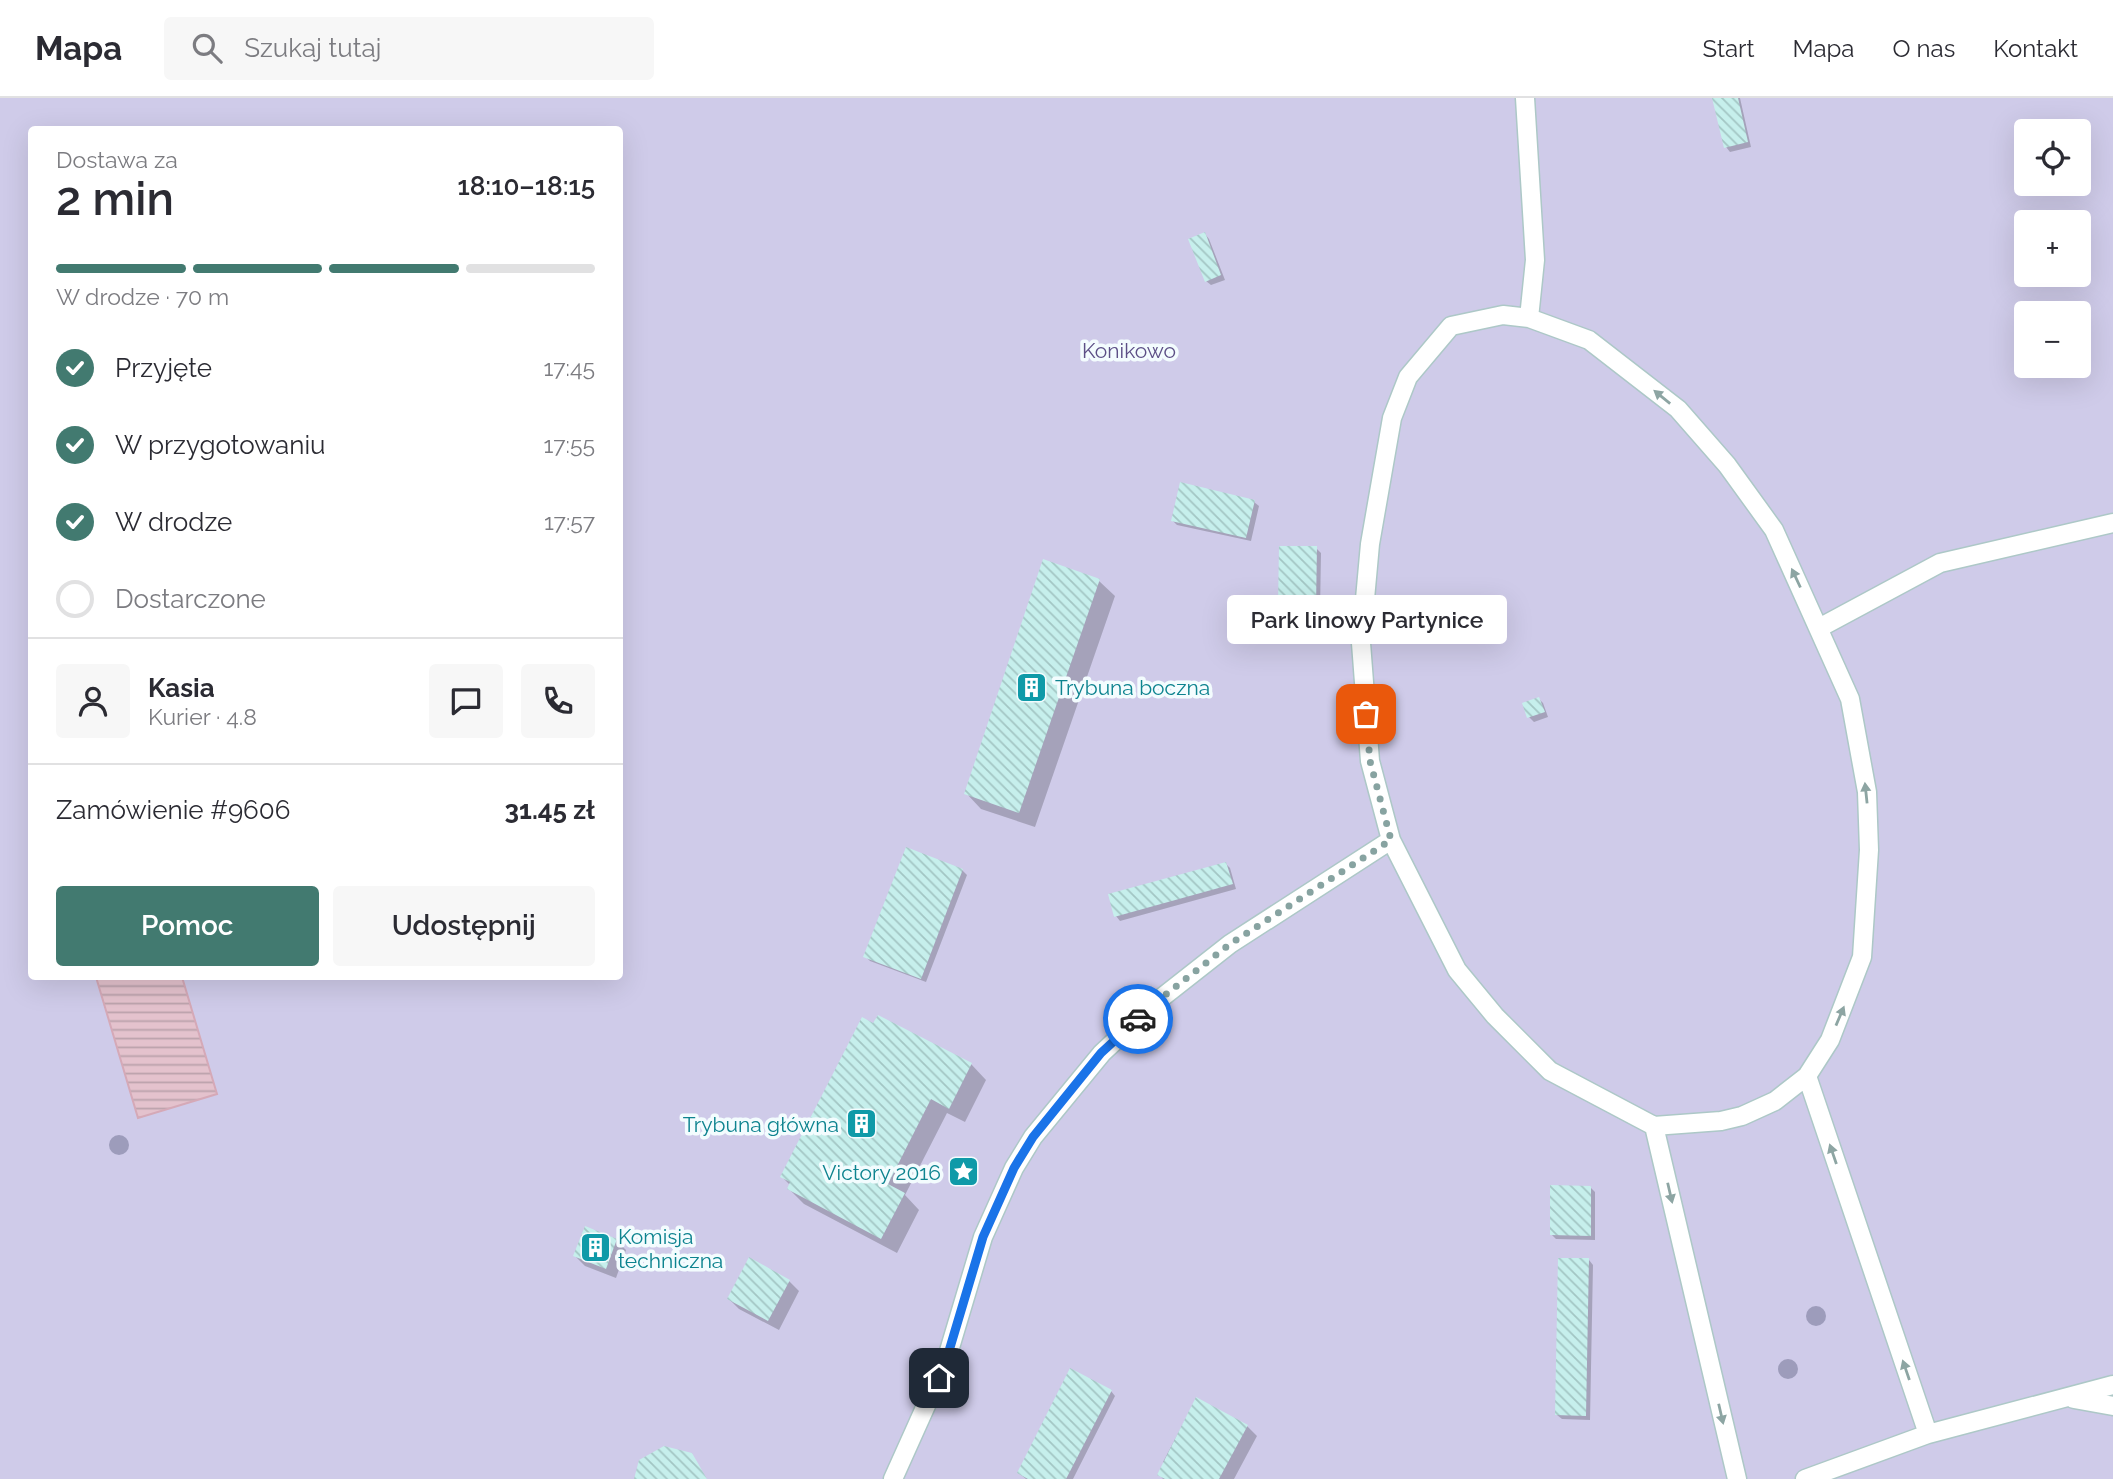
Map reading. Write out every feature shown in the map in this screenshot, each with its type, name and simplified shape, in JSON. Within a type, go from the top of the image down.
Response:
[{"type":"lane","points":[[1525,98],[1535,260],[1529,317]]},
{"type":"lane","points":[[1503,315],[1529,317],[1589,340],[1678,409],[1727,466],[1774,530],[1819,628],[1850,699],[1867,792],[1869,850],[1862,957],[1830,1040],[1807,1076],[1775,1101],[1742,1116],[1721,1121],[1654,1126],[1549,1071],[1495,1016],[1457,970],[1391,840],[1370,761],[1361,643],[1370,544],[1392,418],[1408,377],[1451,326],[1503,315]]},
{"type":"lane","points":[[1819,628],[1940,562],[2113,523]]},
{"type":"lane","points":[[893,1479],[946,1361],[983,1237],[1014,1168],[1033,1137],[1101,1053],[1160,999],[1230,944],[1391,840]]},
{"type":"lane","points":[[1807,1076],[1928,1434]]},
{"type":"lane","points":[[1654,1126],[1737,1479]]},
{"type":"lane","points":[[1805,1479],[1836,1473],[1928,1434],[2113,1385]]},
{"type":"lane","points":[[2067,1398],[2113,1406]]},
{"type":"green space","name":"Konikowo","points":[[0,98],[2113,98],[2113,1479],[0,1479]]},
{"type":"shaded area","points":[[97,980],[183,980],[217,1094],[138,1118]]},
{"type":"building","points":[[1712,98],[1738,98],[1748,142],[1724,148]]},
{"type":"building","points":[[1205,232],[1221,275],[1205,282],[1188,239]]},
{"type":"building","points":[[1180,482],[1255,500],[1246,538],[1171,521]]},
{"type":"building","points":[[1279,546],[1317,546],[1316,607],[1278,606]]},
{"type":"building","name":"Trybuna boczna","points":[[1043,559],[1100,579],[1019,813],[964,794]]},
{"type":"building","points":[[1539,697],[1545,712],[1527,718],[1522,703]]},
{"type":"building","points":[[906,847],[963,869],[921,979],[863,957]]},
{"type":"building","points":[[1226,862],[1233,884],[1114,917],[1108,894]]},
{"type":"building","name":"Trybuna główna","points":[[878,1015],[972,1063],[949,1109],[931,1099],[888,1184],[905,1193],[881,1239],[787,1189],[790,1182],[780,1177],[862,1017],[873,1023]]},
{"type":"building","points":[[1550,1185],[1591,1186],[1591,1236],[1550,1235]]},
{"type":"building","name":"Komisja techniczna","points":[[585,1226],[617,1239],[606,1269],[573,1256]]},
{"type":"building","points":[[749,1257],[790,1280],[768,1321],[727,1299]]},
{"type":"building","points":[[1558,1258],[1589,1258],[1586,1416],[1555,1415]]},
{"type":"building","points":[[1070,1368],[1112,1390],[1066,1479],[1028,1479],[1017,1473]]},
{"type":"building","points":[[1196,1397],[1248,1425],[1219,1479],[1165,1479],[1157,1475]]},
{"type":"building","points":[[664,1446],[692,1453],[707,1479],[634,1479],[639,1460]]},
{"type":"way so far","points":[[1138,1019],[1230,944],[1391,840],[1370,761],[1366,714]]},
{"type":"place","name":"Trybuna boczna","points":[[1032,687]]},
{"type":"place","name":"Park linowy Partynice","points":[[1366,714]]},
{"type":"place","name":"Trybuna główna","points":[[862,1124]]},
{"type":"place","name":"Victory 2016","points":[[964,1172]]},
{"type":"place","name":"Komisja techniczna","points":[[595,1248]]},
{"type":"route","points":[[939,1378],[983,1237],[1014,1168],[1033,1137],[1101,1053],[1138,1019]]}]
